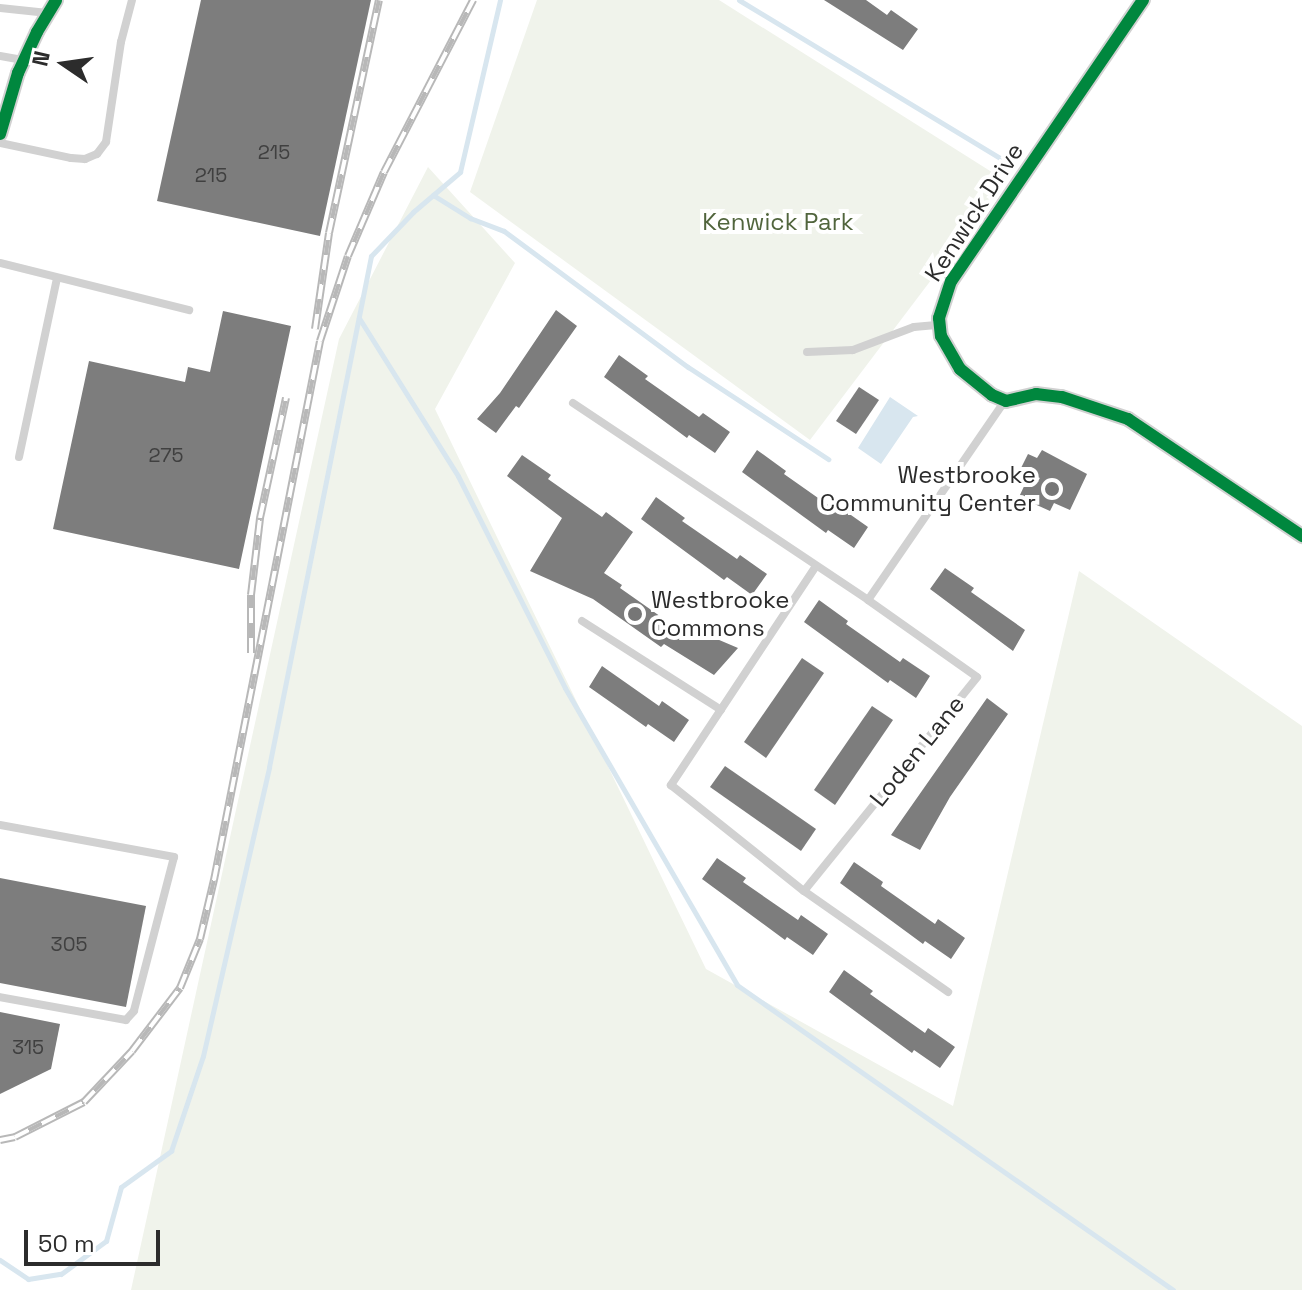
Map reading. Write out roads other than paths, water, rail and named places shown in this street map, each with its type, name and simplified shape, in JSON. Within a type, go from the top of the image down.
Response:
[{"type":"street","name":"Kenwick Drive","points":[[940,325],[943,301],[951,281],[1143,0]]},
{"type":"street","points":[[0,134],[5,97],[52,6]]},
{"type":"street","points":[[940,325],[948,354],[960,369],[1006,401],[1036,394],[1062,397],[1128,419],[1302,536]]},
{"type":"lane","points":[[0,143],[71,158],[85,159],[97,154],[106,142],[119,54],[132,0]]},
{"type":"lane","points":[[0,8],[52,6]]},
{"type":"lane","points":[[0,56],[24,60]]},
{"type":"lane","points":[[0,263],[189,310]]},
{"type":"lane","points":[[19,457],[57,278]]},
{"type":"lane","points":[[807,352],[853,350],[914,327],[940,325]]},
{"type":"lane","points":[[868,600],[1006,401]]},
{"type":"lane","name":"Loden Lane","points":[[573,403],[868,600],[977,677],[804,891]]},
{"type":"lane","points":[[816,566],[671,785],[804,891],[948,992]]},
{"type":"lane","points":[[582,621],[721,710]]},
{"type":"lane","points":[[0,825],[174,857],[134,1011],[126,1020],[0,997]]},
{"type":"waterway","points":[[0,1260],[28,1279],[61,1274],[106,1241],[121,1187],[171,1151],[203,1056],[269,767],[371,256],[413,212],[460,172],[500,0]]},
{"type":"waterway","points":[[739,0],[1008,163]]},
{"type":"waterway","points":[[433,195],[470,218],[504,231],[688,367],[828,459]]},
{"type":"waterway","points":[[359,318],[458,476],[565,688],[737,985],[1173,1290]]},
{"type":"railway","points":[[315,329],[329,233],[379,0]]},
{"type":"railway","points":[[0,1140],[15,1137],[84,1102],[132,1051],[180,988],[200,939],[214,880],[320,341],[348,256],[384,172],[473,0]]},
{"type":"railway","points":[[251,653],[251,595],[260,518],[286,398]]},
{"type":"place","name":"Westbrooke Community Center","points":[[1052,489]]},
{"type":"place","name":"Westbrooke Commons","points":[[635,614]]},
{"type":"park label","name":"Kenwick Park","points":[[778,222]]}]
